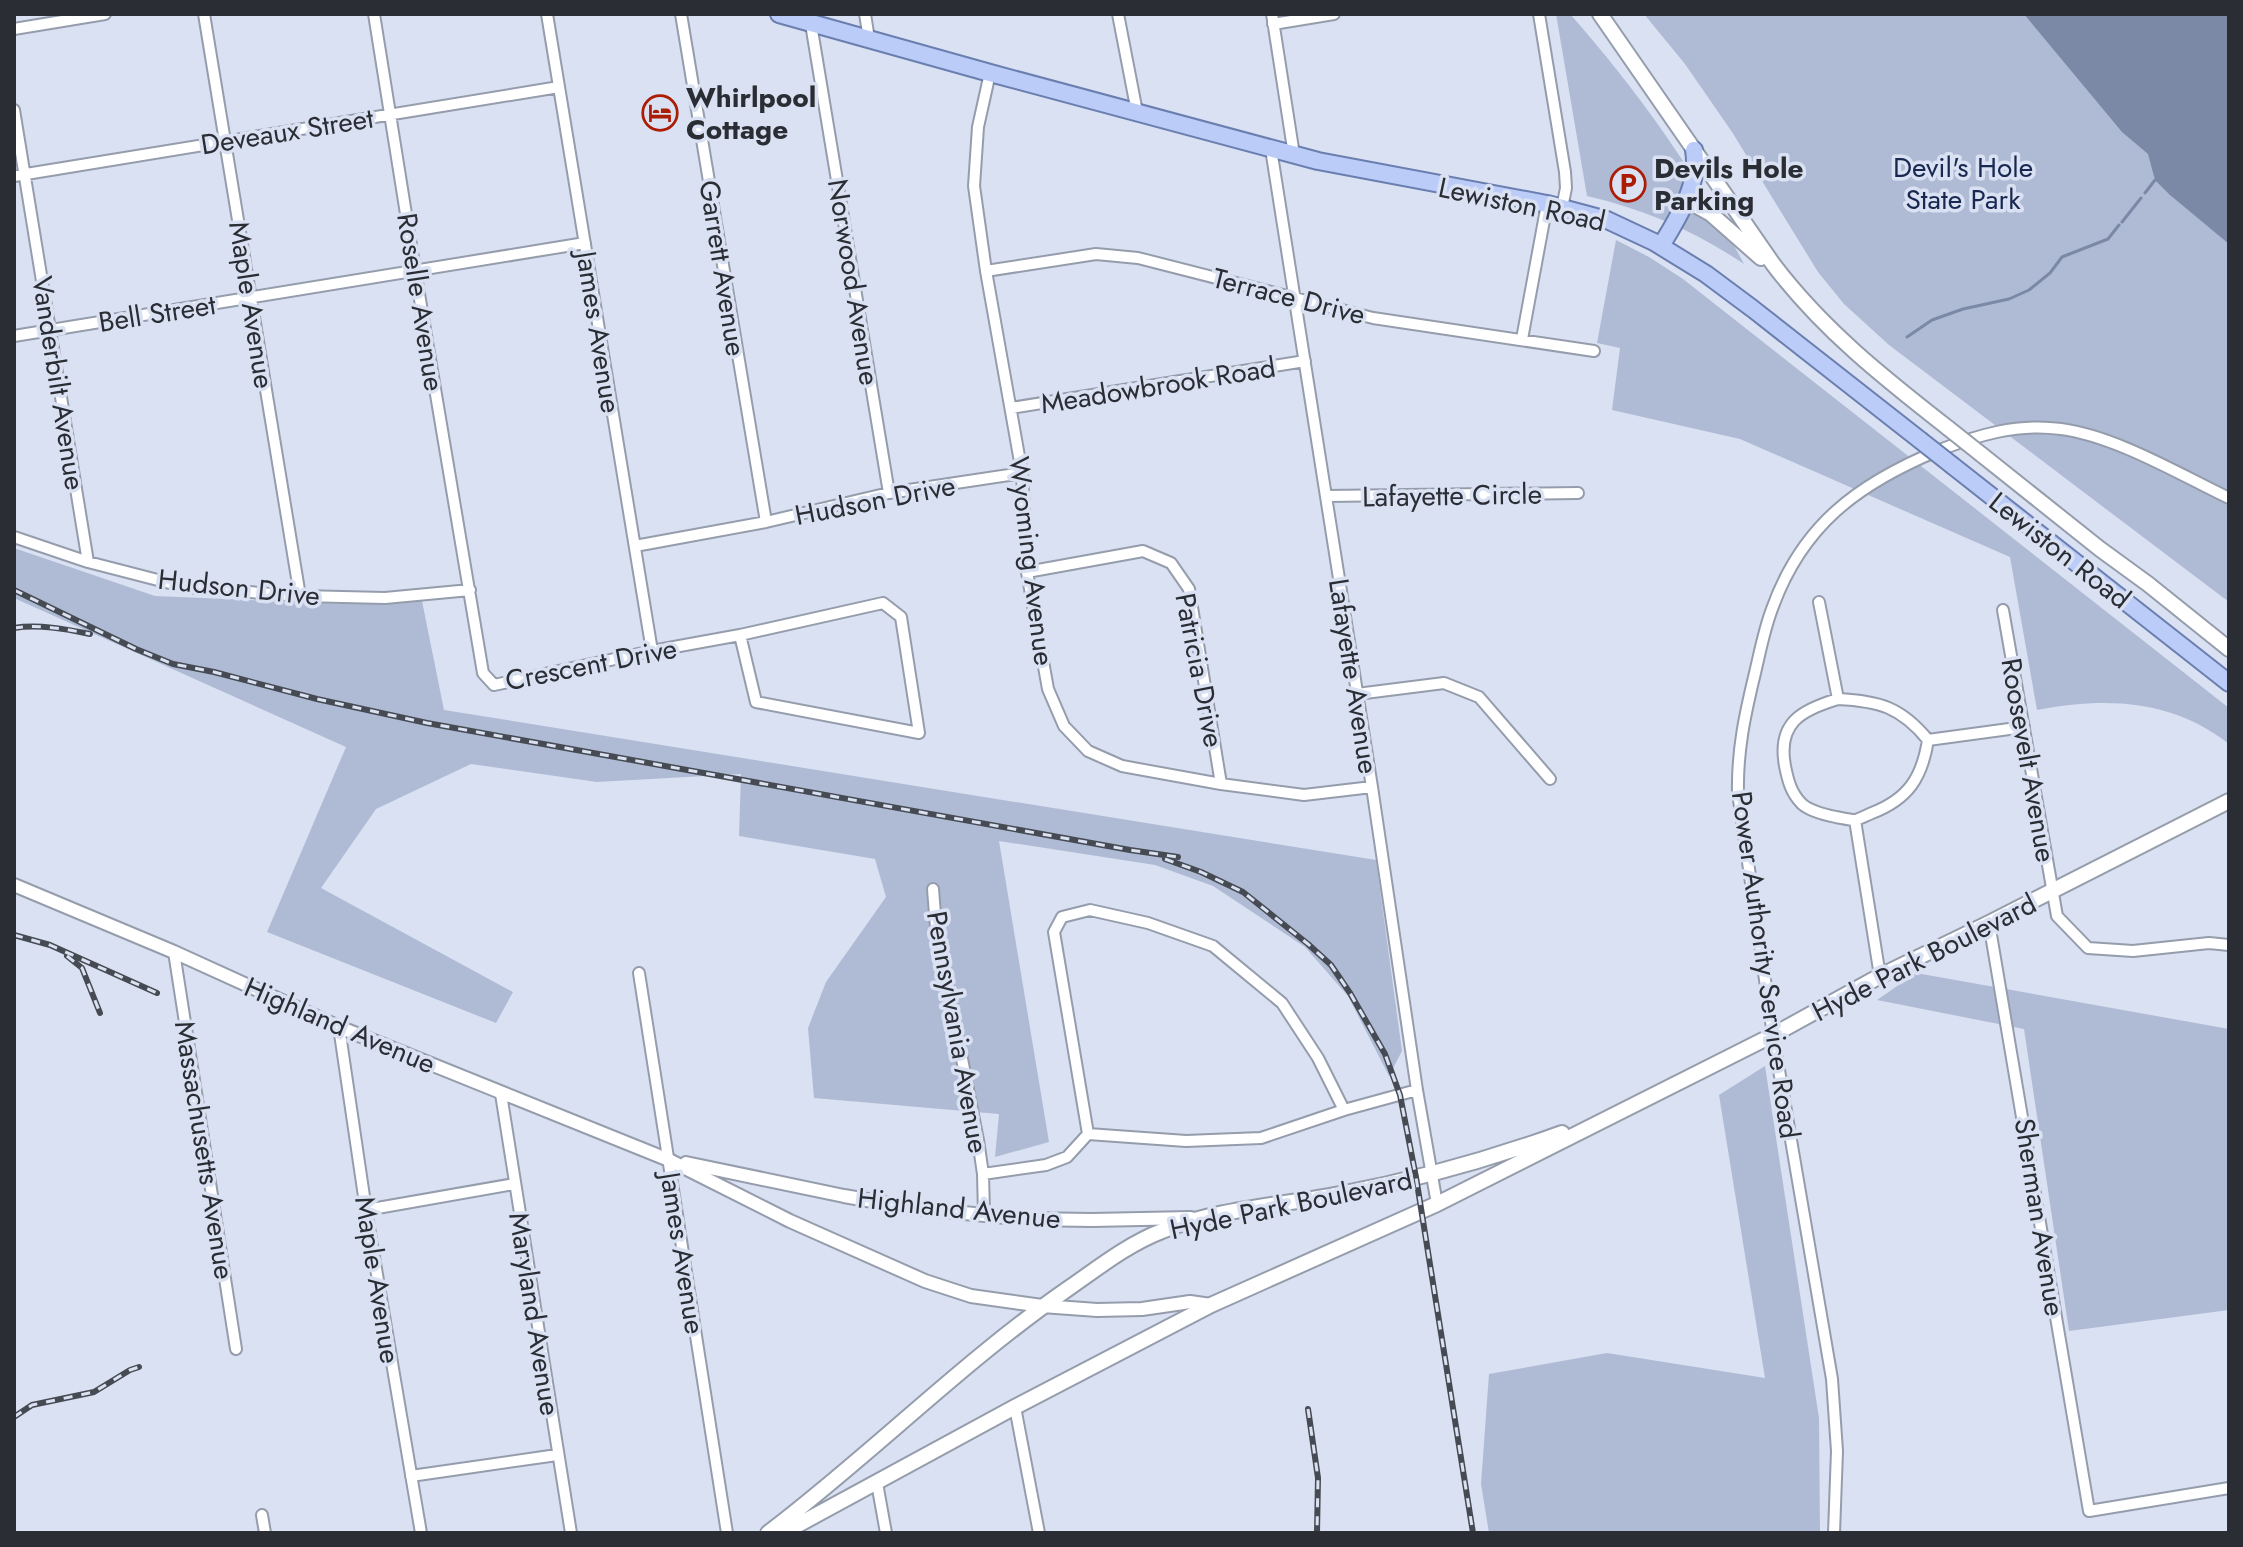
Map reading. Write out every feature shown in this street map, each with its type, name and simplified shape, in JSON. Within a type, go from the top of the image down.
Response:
[{"type":"main road","name":"Lewiston Road","points":[[779,14],[1294,155],[1396,178],[1555,206],[1607,220],[1661,246],[1742,301],[2229,683]]},
{"type":"main road","points":[[1600,14],[1784,279]]},
{"type":"main road","points":[[1661,246],[1686,200],[1696,168],[1694,150]]},
{"type":"main road","points":[[1686,200],[1718,219],[1784,279],[1852,350],[2229,649]]},
{"type":"main road","name":"Hyde Park Boulevard","points":[[783,1533],[1211,1305],[1437,1204],[2229,801]]},
{"type":"main road","name":"Hyde Park Boulevard","points":[[768,1533],[1042,1306],[1130,1247],[1160,1231],[1206,1218],[1342,1194],[1432,1173],[1519,1148],[1619,1113]]},
{"type":"street","points":[[14,29],[105,14]]},
{"type":"street","name":"Maple Avenue","points":[[204,14],[300,596]]},
{"type":"street","name":"Roselle Avenue","points":[[374,14],[470,590]]},
{"type":"street","name":"James Avenue","points":[[547,14],[652,651]]},
{"type":"street","name":"Garrett Avenue","points":[[681,14],[766,522]]},
{"type":"street","points":[[865,14],[869,39]]},
{"type":"street","points":[[1118,14],[1137,112]]},
{"type":"street","points":[[1294,155],[1273,19],[1334,14]]},
{"type":"street","points":[[1522,339],[1555,206],[1566,188],[1539,14]]},
{"type":"street","name":"Norwood Avenue","points":[[811,24],[889,493]]},
{"type":"street","name":"Wyoming Avenue","points":[[990,73],[978,127],[974,186],[1022,473],[1027,572],[1048,689],[1064,726],[1088,751],[1122,766],[1304,795],[1372,787]]},
{"type":"street","name":"Deveaux Street","points":[[19,175],[559,87]]},
{"type":"street","name":"Vanderbilt Avenue","points":[[14,110],[19,175],[50,330],[88,562]]},
{"type":"street","name":"Lafayette Avenue","points":[[1271,149],[1437,1204]]},
{"type":"street","name":"Bell Street","points":[[14,336],[585,243]]},
{"type":"street","name":"Terrace Drive","points":[[986,271],[1096,254],[1138,258],[1391,321],[1594,351]]},
{"type":"street","name":"Meadowbrook Road","points":[[1011,408],[1305,361]]},
{"type":"street","name":"Power Authority Service Road","points":[[1834,1533],[1837,1451],[1832,1379],[1773,1035],[1741,825],[1737,763],[1745,714],[1772,608],[1790,570],[1813,535],[1852,497],[1895,469],[1974,437],[2020,428],[2059,429],[2095,436],[2229,498]]},
{"type":"street","name":"Hudson Drive","points":[[635,546],[766,522],[889,493],[1022,473]]},
{"type":"street","name":"Lafayette Circle","points":[[1326,496],[1578,493]]},
{"type":"street","name":"Hudson Drive","points":[[14,537],[88,562],[185,587],[300,596],[385,598],[470,590]]},
{"type":"street","name":"Patricia Drive","points":[[1027,572],[1143,551],[1171,563],[1189,589],[1221,784]]},
{"type":"street","name":"Crescent Drive","points":[[470,590],[483,673],[494,685],[883,603],[901,617],[919,733],[756,702],[740,635]]},
{"type":"street","points":[[1819,602],[1838,699]]},
{"type":"street","name":"Roosevelt Avenue","points":[[2003,610],[2057,916],[2088,948],[2133,951],[2209,943],[2229,945]]},
{"type":"street","points":[[1357,694],[1444,683],[1479,697],[1550,779]]},
{"type":"street","points":[[1838,699],[1867,700],[1897,711],[1916,725],[1928,740],[1925,759],[1907,792],[1888,807],[1855,820],[1828,816],[1804,806],[1789,786],[1782,749],[1788,727],[1800,716],[1814,706],[1838,699]]},
{"type":"street","points":[[1928,740],[2024,727]]},
{"type":"street","points":[[1855,820],[1880,976]]},
{"type":"street","name":"Highland Avenue","points":[[14,885],[174,952],[339,1027],[669,1160],[790,1221],[925,1281],[971,1296],[1042,1306],[1097,1310],[1142,1309],[1190,1302],[1211,1305]]},
{"type":"street","name":"Pennsylvania Avenue","points":[[933,889],[936,927],[978,1140],[984,1214]]},
{"type":"street","points":[[1088,1134],[1054,932],[1062,917],[1090,910],[1148,923],[1213,946],[1282,1003],[1318,1058],[1344,1110]]},
{"type":"street","name":"Sherman Avenue","points":[[1989,923],[2089,1511],[2229,1488]]},
{"type":"street","name":"Massachusetts Avenue","points":[[174,952],[236,1349]]},
{"type":"street","name":"James Avenue","points":[[639,973],[727,1533]]},
{"type":"street","name":"Maple Avenue","points":[[339,1027],[366,1210],[421,1533]]},
{"type":"street","points":[[1088,1134],[1186,1141],[1261,1138],[1417,1090]]},
{"type":"street","name":"Maryland Avenue","points":[[501,1094],[571,1533]]},
{"type":"street","points":[[983,1174],[1046,1165],[1067,1157],[1088,1134]]},
{"type":"street","name":"Highland Avenue","points":[[669,1160],[913,1208],[1025,1219],[1206,1218]]},
{"type":"street","points":[[366,1210],[514,1184]]},
{"type":"street","points":[[1015,1407],[1039,1533]]},
{"type":"street","points":[[411,1476],[557,1455]]},
{"type":"street","points":[[877,1483],[886,1533]]},
{"type":"street","points":[[262,1515],[265,1533]]},
{"type":"green space","points":[[1556,14],[1570,14],[1642,103],[1686,165],[1744,264],[1668,222],[1587,196]]},
{"type":"green space","name":"Devil's Hole State Park","points":[[1644,14],[2042,14],[2229,242],[2229,602],[1889,345],[1844,304],[1818,272],[1732,132],[1685,64]]},
{"type":"green space","points":[[1616,240],[1683,279],[2229,708],[2229,744],[2184,718],[2138,705],[2088,704],[2037,710],[2010,557],[1740,439],[1612,410],[1620,348],[1597,343]]},
{"type":"green space","points":[[14,548],[155,596],[341,604],[422,601],[444,710],[1376,860],[1402,1051],[1389,1076],[1348,996],[1305,947],[1213,886],[1155,865],[999,841],[1049,1142],[995,1157],[999,1114],[814,1098],[808,1028],[826,982],[886,897],[875,859],[739,836],[741,774],[597,782],[471,764],[376,809],[321,888],[513,992],[496,1023],[267,932],[346,747],[14,598]]},
{"type":"green space","points":[[1916,973],[2229,1029],[2229,1310],[2069,1331],[2024,1029],[1877,1000]]},
{"type":"green space","points":[[1765,1066],[1819,1418],[1820,1533],[1489,1533],[1481,1484],[1489,1374],[1607,1353],[1765,1378],[1719,1095]]},
{"type":"shaded area","points":[[2024,14],[2229,14],[2229,244],[2155,180],[2148,154],[2122,132]]},
{"type":"waterway","points":[[2145,193],[2155,180]]},
{"type":"waterway","points":[[2122,222],[2141,198]]},
{"type":"waterway","points":[[1907,337],[1932,320],[1963,309],[2009,299],[2029,290],[2050,273],[2062,257],[2108,239],[2119,225]]},
{"type":"railway","points":[[14,590],[173,664],[317,699],[427,723],[1178,857]]},
{"type":"railway","points":[[14,628],[42,627],[90,634]]},
{"type":"railway","points":[[1165,859],[1243,892],[1308,944],[1331,965],[1385,1054],[1400,1095],[1416,1177],[1473,1533]]},
{"type":"railway","points":[[14,935],[50,945],[157,993]]},
{"type":"railway","points":[[67,956],[82,968],[100,1013]]},
{"type":"railway","points":[[14,1417],[32,1405],[94,1392],[139,1367]]},
{"type":"railway","points":[[1308,1409],[1318,1478],[1317,1533]]},
{"type":"place","name":"Whirlpool Cottage","points":[[660,113]]},
{"type":"place","name":"Devils Hole Parking","points":[[1628,184]]}]
